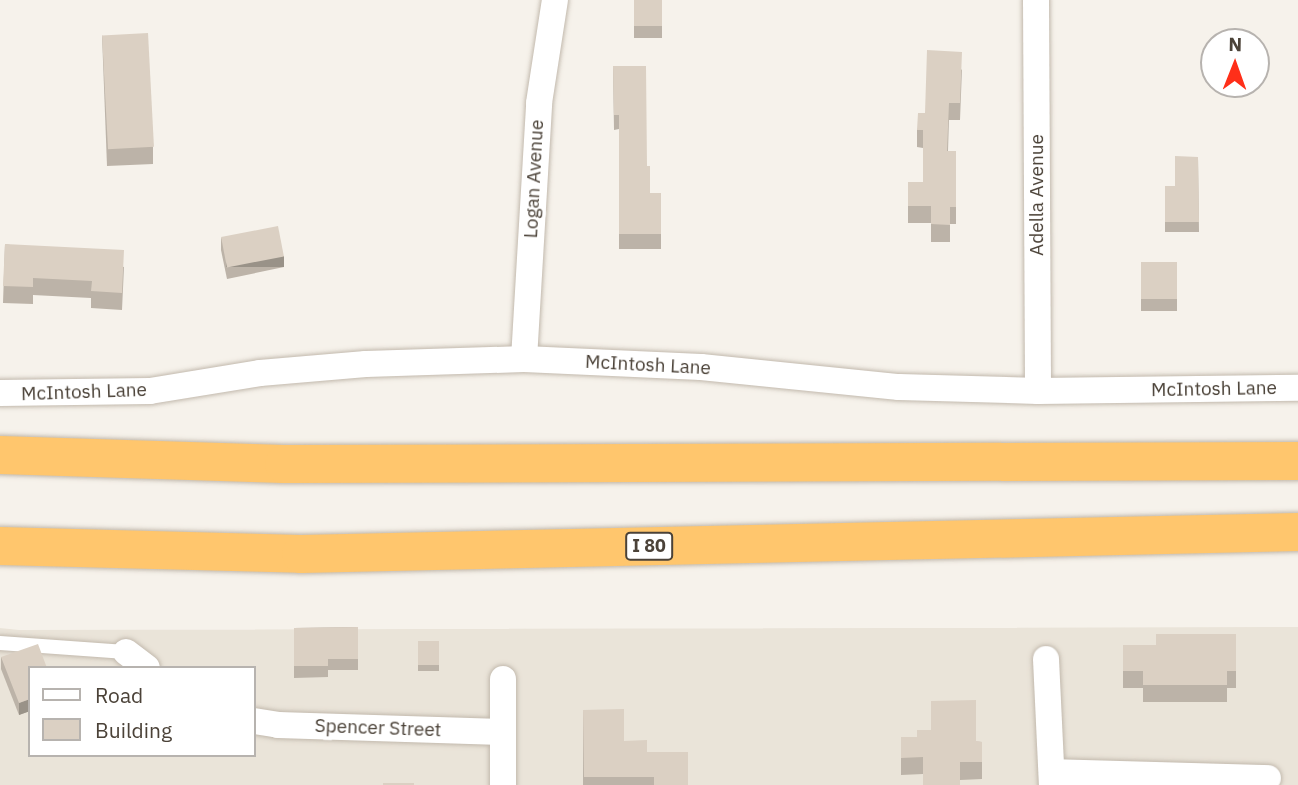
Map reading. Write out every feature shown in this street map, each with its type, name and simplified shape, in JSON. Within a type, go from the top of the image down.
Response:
[{"type":"highway","points":[[4,456],[284,464],[1298,461]]},
{"type":"highway","name":"I 80","points":[[0,545],[301,554],[1298,532]]},
{"type":"street","name":"Logan Avenue","points":[[524,359],[539,103],[555,0]]},
{"type":"street","name":"Adella Avenue","points":[[1036,0],[1038,391]]},
{"type":"street","name":"McIntosh Lane","points":[[0,393],[150,391],[286,370],[366,364],[524,359],[701,367],[899,387],[1038,391],[1298,388]]},
{"type":"street","points":[[126,652],[144,666]]},
{"type":"street","points":[[1046,659],[1052,779],[1268,778]]},
{"type":"street","points":[[503,679],[503,785]]},
{"type":"street","name":"Spencer Street","points":[[256,721],[278,725],[502,732]]},
{"type":"lane","points":[[0,643],[126,652]]},
{"type":"shaded area","points":[[1298,627],[1298,785],[0,785],[0,628]]},
{"type":"building","points":[[634,0],[662,0],[662,26],[634,26]]},
{"type":"building","points":[[148,33],[154,147],[108,149],[102,35]]},
{"type":"building","points":[[927,50],[962,52],[960,103],[949,103],[947,151],[956,151],[956,207],[950,207],[950,225],[931,224],[931,206],[908,206],[908,182],[923,182],[923,130],[917,130],[918,113],[925,113]]},
{"type":"building","points":[[613,66],[646,66],[647,166],[650,166],[650,193],[661,193],[661,234],[619,234],[619,115],[614,115]]},
{"type":"building","points":[[1175,156],[1198,157],[1199,222],[1165,222],[1165,186],[1175,186]]},
{"type":"building","points":[[278,226],[284,256],[227,267],[221,237]]},
{"type":"building","points":[[5,244],[124,250],[122,293],[91,291],[92,281],[33,278],[33,287],[3,286]]},
{"type":"building","points":[[1141,262],[1177,262],[1177,299],[1141,299]]},
{"type":"building","points":[[358,627],[358,659],[328,659],[328,666],[294,666],[294,628]]},
{"type":"building","points":[[1156,634],[1236,634],[1236,671],[1227,671],[1227,685],[1143,685],[1143,671],[1123,671],[1123,645],[1156,645]]},
{"type":"building","points":[[418,641],[439,641],[439,665],[418,665]]},
{"type":"building","points":[[38,644],[46,666],[28,666],[28,700],[19,703],[1,657]]},
{"type":"building","points":[[976,700],[976,741],[982,742],[982,762],[960,762],[960,785],[923,785],[923,757],[901,758],[901,737],[917,737],[917,730],[931,730],[931,701]]},
{"type":"building","points":[[624,709],[624,741],[647,740],[647,752],[688,752],[688,785],[654,785],[654,777],[584,777],[583,710]]},
{"type":"building","points":[[383,783],[414,785],[383,785]]}]
